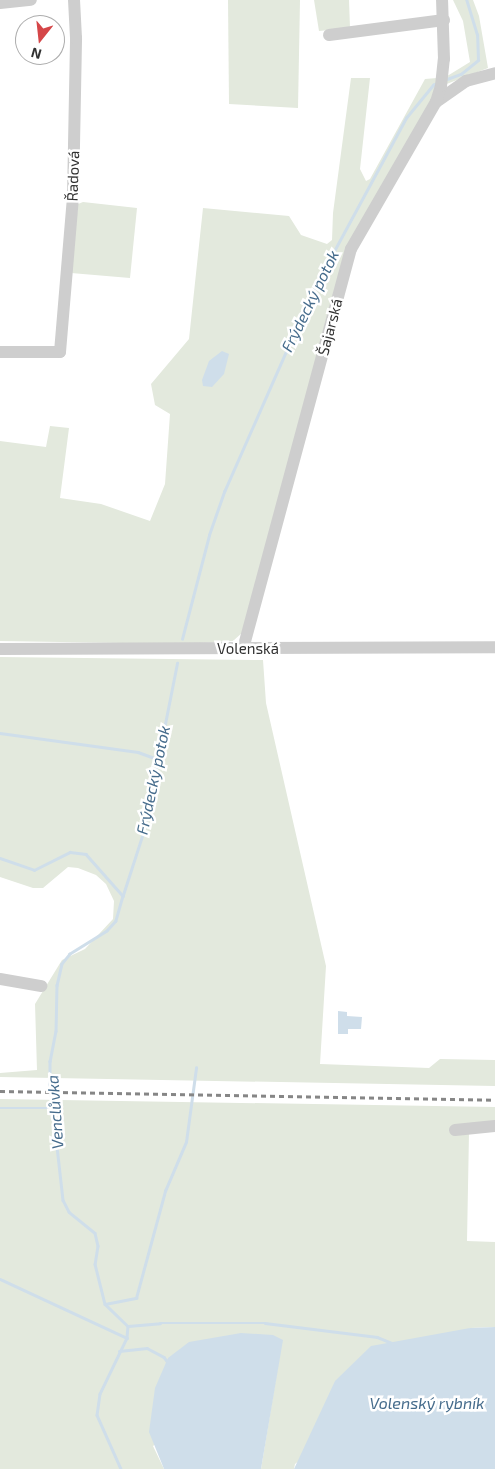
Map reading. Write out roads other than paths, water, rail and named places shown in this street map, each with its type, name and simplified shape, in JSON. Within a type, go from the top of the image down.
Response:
[{"type":"street","points":[[0,3],[31,0]]},
{"type":"street","name":"Řadová","points":[[0,352],[60,352],[73,197],[76,38],[74,0]]},
{"type":"street","name":"Šajarská","points":[[243,649],[351,249],[436,102],[444,59],[442,0]]},
{"type":"street","points":[[329,34],[444,20]]},
{"type":"street","points":[[436,102],[466,81],[495,73]]},
{"type":"street","name":"Volenská","points":[[0,649],[495,647]]},
{"type":"street","points":[[0,978],[41,986]]},
{"type":"street","points":[[455,1130],[495,1126]]},
{"type":"water","points":[[222,351],[229,354],[224,374],[212,387],[203,386],[202,380],[209,361]]},
{"type":"water","points":[[338,1011],[347,1012],[347,1016],[362,1017],[361,1029],[348,1029],[348,1034],[338,1034]]},
{"type":"water","name":"Volenský rybník","points":[[495,1327],[495,1469],[294,1469],[335,1381],[371,1346],[470,1328]]},
{"type":"water","points":[[241,1333],[273,1335],[283,1340],[261,1469],[164,1469],[149,1432],[155,1388],[168,1358],[189,1342]]},
{"type":"waterway","name":"Frýdecký potok","points":[[447,79],[461,74],[478,60],[477,35],[466,0]]},
{"type":"waterway","name":"Frýdecký potok","points":[[182,639],[209,535],[224,492],[313,290],[406,118],[433,85],[437,83]]},
{"type":"waterway","name":"Frýdecký potok","points":[[123,895],[144,830],[177,663]]},
{"type":"waterway","points":[[0,733],[138,752],[157,759]]},
{"type":"waterway","name":"Venclůvka","points":[[0,858],[34,870],[70,852],[86,854],[123,896],[116,921],[107,931],[70,954],[62,964],[57,985],[56,1031],[50,1061],[50,1084],[63,1200],[69,1212],[95,1233],[98,1246],[95,1264],[105,1304],[128,1326],[127,1338],[100,1394],[97,1415],[121,1469]]},
{"type":"waterway","points":[[105,1304],[136,1298],[165,1191],[186,1142],[196,1068]]},
{"type":"waterway","points":[[0,1108],[51,1108]]},
{"type":"waterway","points":[[0,1279],[127,1338]]},
{"type":"waterway","points":[[128,1326],[160,1323],[265,1323],[377,1337],[394,1344]]},
{"type":"waterway","points":[[119,1351],[147,1348],[164,1357],[169,1364]]},
{"type":"railway","points":[[0,1091],[495,1100]]}]
